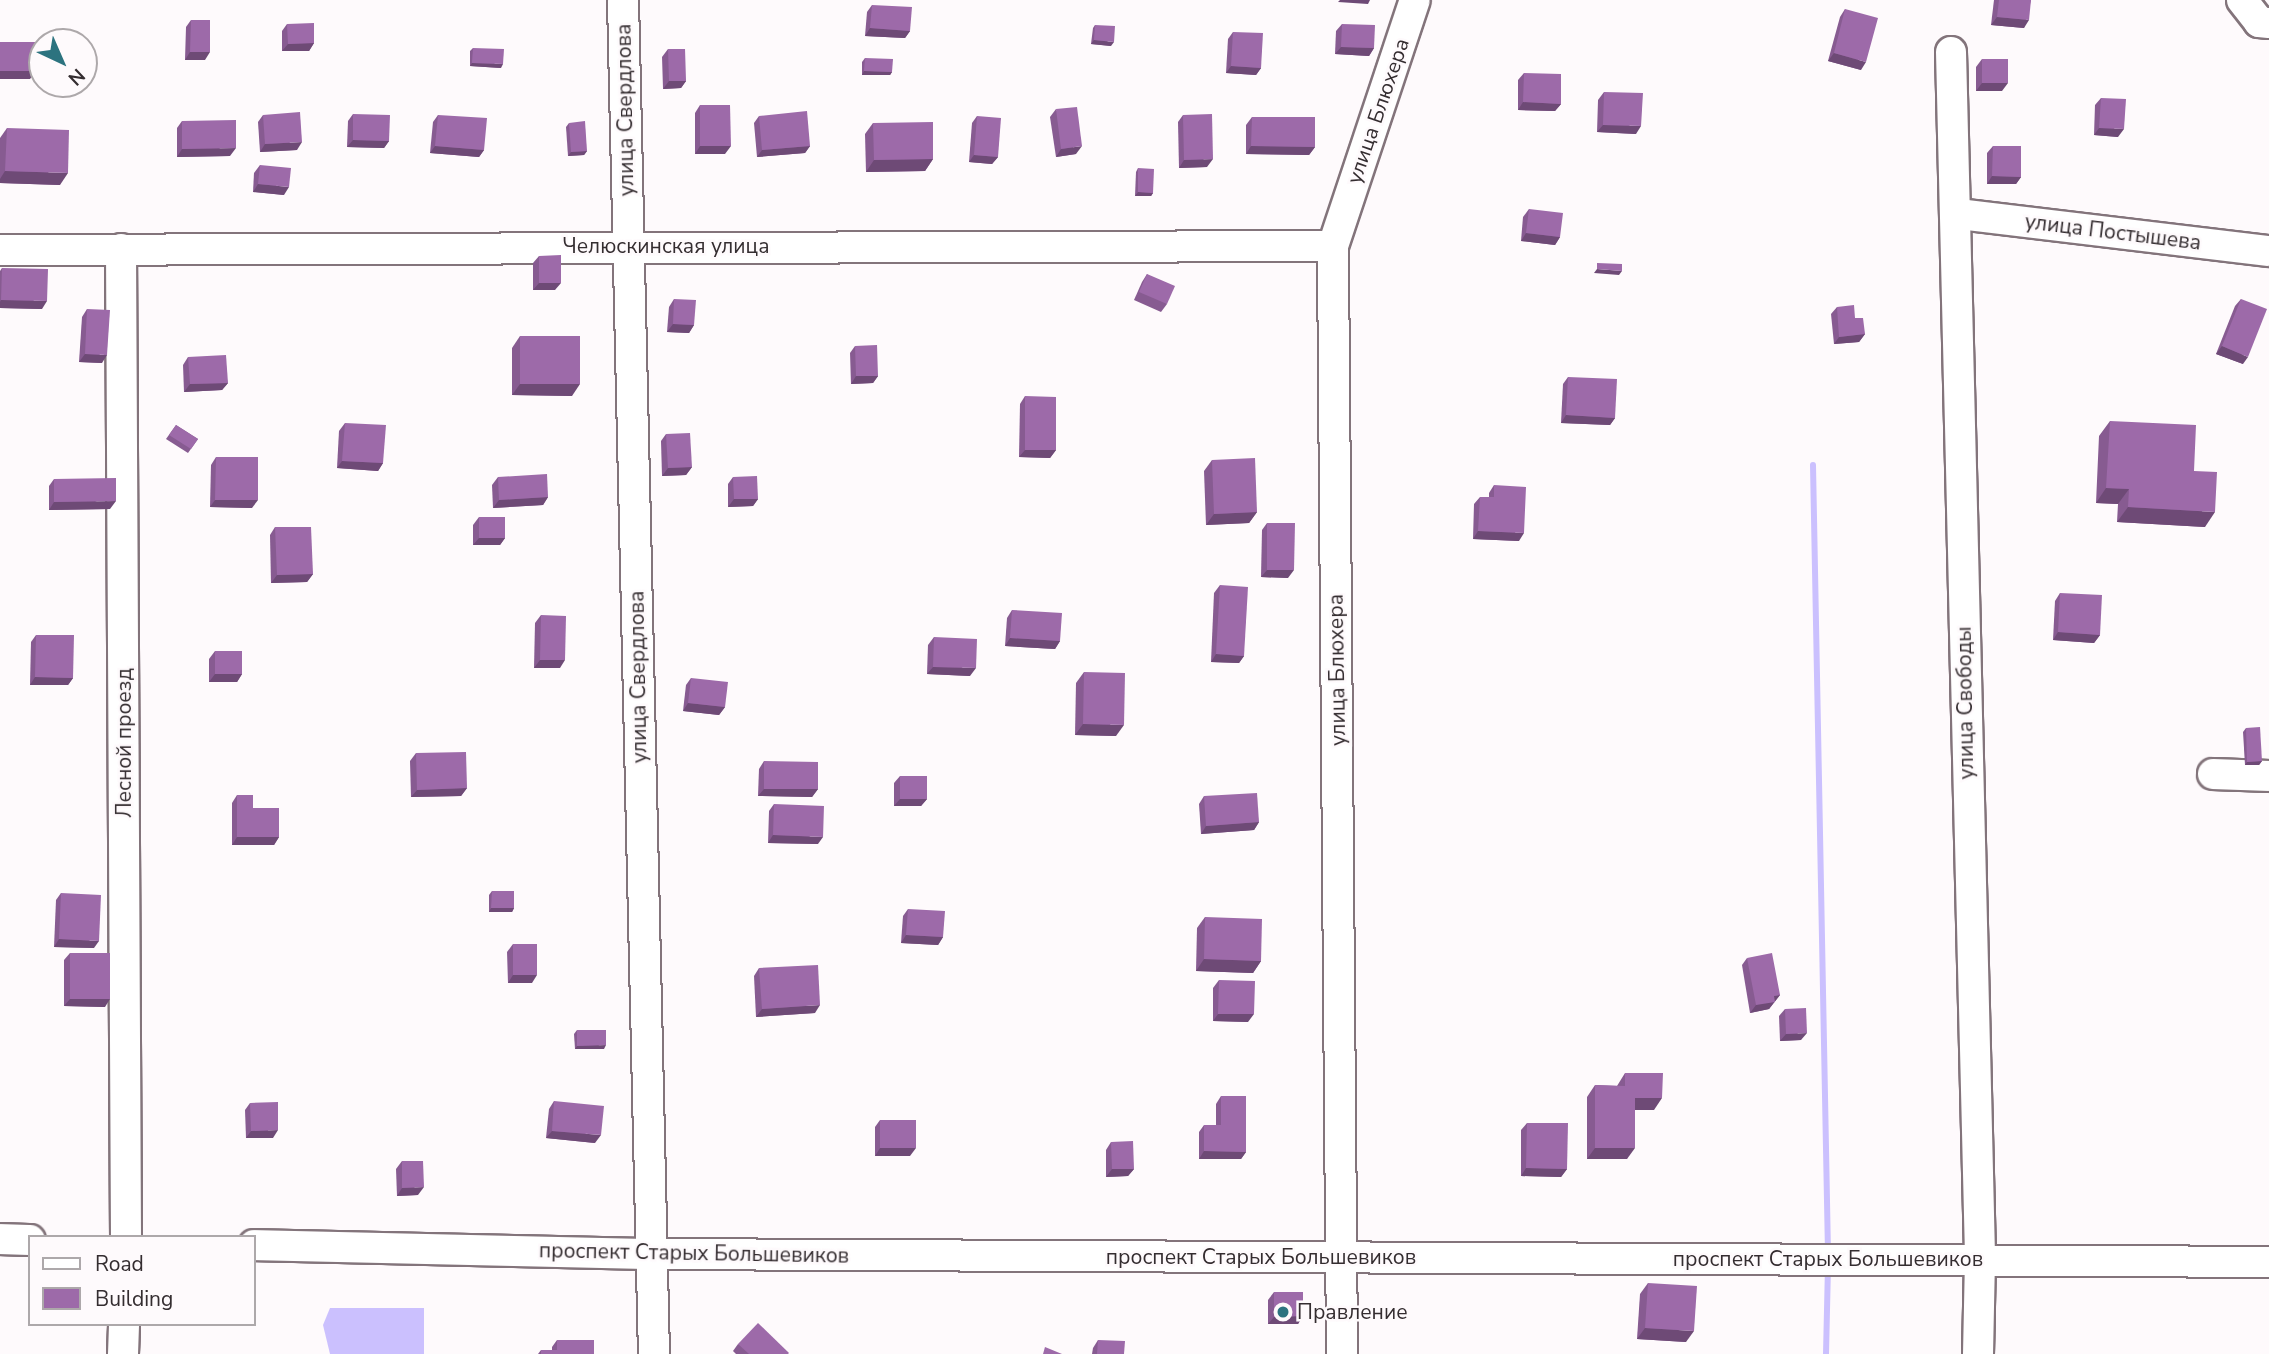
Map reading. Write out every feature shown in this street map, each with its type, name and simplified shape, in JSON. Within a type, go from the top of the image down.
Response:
[{"type":"street","name":"улица Свердлова","points":[[623,0],[654,1354]]},
{"type":"street","name":"улица Блюхера","points":[[1342,1354],[1333,246],[1415,0]]},
{"type":"street","name":"улица Свободы","points":[[1951,52],[1958,214],[1980,1259],[1978,1354]]},
{"type":"street","name":"улица Постышева","points":[[1958,214],[2269,251]]},
{"type":"street","name":"Челюскинская улица","points":[[0,250],[628,246],[1333,246]]},
{"type":"street","name":"Лесной проезд","points":[[121,249],[126,1235]]},
{"type":"street","points":[[2213,774],[2269,776]]},
{"type":"street","points":[[0,1239],[28,1240]]},
{"type":"street","name":"проспект Старых Большевиков","points":[[256,1245],[653,1254],[2269,1262]]},
{"type":"street","points":[[123,1354],[124,1326]]},
{"type":"shaded area","points":[[330,1308],[424,1308],[424,1354],[330,1354],[323,1325]]},
{"type":"building","points":[[1999,0],[2031,0],[2029,20],[1997,17]]},
{"type":"building","points":[[872,5],[912,7],[910,31],[870,28]]},
{"type":"building","points":[[1845,9],[1878,18],[1866,62],[1834,53]]},
{"type":"building","points":[[191,20],[210,20],[210,52],[190,52]]},
{"type":"building","points":[[314,23],[314,43],[288,44],[287,24]]},
{"type":"building","points":[[1342,24],[1375,25],[1374,48],[1341,47]]},
{"type":"building","points":[[1095,25],[1115,26],[1114,42],[1094,40]]},
{"type":"building","points":[[1233,32],[1263,33],[1261,68],[1231,66]]},
{"type":"building","points":[[0,42],[28,42],[28,71],[0,71]]},
{"type":"building","points":[[473,48],[504,49],[503,64],[472,63]]},
{"type":"building","points":[[668,49],[685,49],[686,81],[669,81]]},
{"type":"building","points":[[865,58],[893,59],[892,72],[864,71]]},
{"type":"building","points":[[1982,59],[2008,59],[2008,83],[1982,83]]},
{"type":"building","points":[[1524,73],[1561,74],[1561,104],[1523,102]]},
{"type":"building","points":[[1604,92],[1643,93],[1641,126],[1603,125]]},
{"type":"building","points":[[2101,98],[2126,99],[2124,129],[2099,128]]},
{"type":"building","points":[[700,105],[730,105],[731,146],[700,146]]},
{"type":"building","points":[[1077,107],[1082,146],[1061,149],[1056,109]]},
{"type":"building","points":[[807,111],[810,146],[762,150],[759,116]]},
{"type":"building","points":[[300,112],[302,142],[265,144],[263,115]]},
{"type":"building","points":[[353,114],[390,115],[389,141],[353,140]]},
{"type":"building","points":[[1212,114],[1213,159],[1184,160],[1183,115]]},
{"type":"building","points":[[438,115],[487,118],[484,150],[435,146]]},
{"type":"building","points":[[977,116],[1001,118],[998,157],[974,155]]},
{"type":"building","points":[[1252,117],[1315,117],[1315,147],[1251,146]]},
{"type":"building","points":[[236,120],[236,148],[182,149],[182,121]]},
{"type":"building","points":[[585,121],[587,151],[571,152],[569,123]]},
{"type":"building","points":[[933,122],[933,159],[874,160],[873,123]]},
{"type":"building","points":[[7,128],[69,130],[68,173],[5,171]]},
{"type":"building","points":[[1993,146],[2021,146],[2021,177],[1992,176]]},
{"type":"building","points":[[260,165],[291,168],[289,187],[258,184]]},
{"type":"building","points":[[1138,168],[1154,169],[1153,193],[1138,192]]},
{"type":"building","points":[[1529,209],[1563,213],[1560,237],[1526,233]]},
{"type":"building","points":[[561,255],[561,283],[539,283],[539,256]]},
{"type":"building","points":[[1597,263],[1622,264],[1622,271],[1597,269]]},
{"type":"building","points":[[2,268],[48,269],[47,301],[1,300]]},
{"type":"building","points":[[1147,274],[1175,286],[1167,304],[1139,292]]},
{"type":"building","points":[[674,299],[696,300],[694,325],[673,324]]},
{"type":"building","points":[[2241,299],[2267,309],[2248,357],[2222,346]]},
{"type":"building","points":[[1854,305],[1855,318],[1863,318],[1865,334],[1839,337],[1837,307]]},
{"type":"building","points":[[87,309],[110,310],[107,355],[85,354]]},
{"type":"building","points":[[520,336],[580,336],[580,384],[520,384]]},
{"type":"building","points":[[877,345],[878,376],[856,376],[855,346]]},
{"type":"building","points":[[226,355],[228,383],[190,384],[188,357]]},
{"type":"building","points":[[1568,377],[1617,379],[1615,418],[1566,415]]},
{"type":"building","points":[[1025,396],[1056,397],[1056,450],[1025,450]]},
{"type":"building","points":[[2110,421],[2196,425],[2194,471],[2217,472],[2215,512],[2128,507],[2129,489],[2106,488]]},
{"type":"building","points":[[345,423],[386,425],[383,463],[342,461]]},
{"type":"building","points":[[176,425],[198,439],[191,449],[169,435]]},
{"type":"building","points":[[690,433],[692,467],[668,468],[666,434]]},
{"type":"building","points":[[216,457],[258,457],[258,500],[215,500]]},
{"type":"building","points":[[1255,458],[1257,512],[1214,514],[1212,460]]},
{"type":"building","points":[[547,474],[548,497],[499,500],[498,477]]},
{"type":"building","points":[[757,476],[758,499],[734,499],[733,477]]},
{"type":"building","points":[[116,478],[116,501],[54,502],[54,479]]},
{"type":"building","points":[[1494,485],[1526,487],[1524,533],[1478,531],[1480,497],[1494,497]]},
{"type":"building","points":[[479,517],[505,517],[505,538],[479,538]]},
{"type":"building","points":[[1267,523],[1295,523],[1294,570],[1267,570]]},
{"type":"building","points":[[275,527],[311,527],[313,574],[277,575]]},
{"type":"building","points":[[1220,585],[1248,587],[1244,656],[1216,654]]},
{"type":"building","points":[[2060,593],[2102,595],[2100,635],[2058,632]]},
{"type":"building","points":[[1012,610],[1062,613],[1060,641],[1010,638]]},
{"type":"building","points":[[541,615],[566,616],[565,660],[540,660]]},
{"type":"building","points":[[36,635],[74,635],[73,678],[35,677]]},
{"type":"building","points":[[934,637],[977,639],[976,668],[933,667]]},
{"type":"building","points":[[215,651],[242,651],[242,674],[215,674]]},
{"type":"building","points":[[1084,672],[1125,673],[1124,725],[1083,724]]},
{"type":"building","points":[[691,678],[728,682],[725,707],[688,703]]},
{"type":"building","points":[[2260,727],[2262,761],[2247,762],[2246,728]]},
{"type":"building","points":[[466,752],[467,788],[417,790],[416,753]]},
{"type":"building","points":[[764,761],[818,762],[818,789],[764,789]]},
{"type":"building","points":[[900,776],[927,776],[927,799],[900,799]]},
{"type":"building","points":[[1257,793],[1259,822],[1206,826],[1204,796]]},
{"type":"building","points":[[237,795],[253,795],[253,808],[279,808],[279,837],[237,837]]},
{"type":"building","points":[[774,804],[824,806],[823,837],[773,835]]},
{"type":"building","points":[[492,891],[514,891],[514,908],[491,908]]},
{"type":"building","points":[[61,893],[101,895],[99,941],[59,939]]},
{"type":"building","points":[[908,909],[945,911],[943,937],[906,935]]},
{"type":"building","points":[[1205,917],[1262,919],[1261,961],[1204,959]]},
{"type":"building","points":[[513,944],[537,944],[537,975],[513,975]]},
{"type":"building","points":[[70,953],[110,953],[110,999],[70,999]]},
{"type":"building","points":[[1772,953],[1780,995],[1774,996],[1775,1002],[1756,1005],[1747,958]]},
{"type":"building","points":[[818,965],[820,1005],[762,1009],[759,968]]},
{"type":"building","points":[[1219,980],[1255,981],[1254,1014],[1218,1014]]},
{"type":"building","points":[[1806,1008],[1807,1033],[1786,1034],[1785,1009]]},
{"type":"building","points":[[577,1030],[606,1030],[606,1045],[577,1046]]},
{"type":"building","points":[[1625,1073],[1663,1073],[1662,1098],[1635,1098],[1635,1148],[1595,1148],[1595,1085],[1625,1086]]},
{"type":"building","points":[[1221,1096],[1246,1096],[1246,1152],[1204,1151],[1204,1125],[1221,1125]]},
{"type":"building","points":[[554,1101],[604,1106],[601,1135],[552,1131]]},
{"type":"building","points":[[278,1102],[278,1130],[251,1131],[250,1103]]},
{"type":"building","points":[[880,1120],[916,1120],[916,1148],[880,1148]]},
{"type":"building","points":[[1527,1123],[1568,1123],[1567,1169],[1526,1168]]},
{"type":"building","points":[[1133,1141],[1134,1169],[1112,1169],[1111,1142]]},
{"type":"building","points":[[402,1161],[423,1161],[424,1187],[402,1188]]},
{"type":"building","points":[[1648,1283],[1697,1286],[1694,1331],[1645,1328]]},
{"type":"building","points":[[1274,1292],[1303,1292],[1303,1316],[1274,1317]]},
{"type":"building","points":[[758,1323],[788,1354],[749,1354],[738,1344]]},
{"type":"building","points":[[557,1340],[594,1340],[594,1354],[541,1354],[541,1350],[557,1350]]},
{"type":"building","points":[[1098,1340],[1125,1341],[1124,1354],[1097,1354]]},
{"type":"building","points":[[1045,1347],[1062,1354],[1043,1354]]},
{"type":"waterway","points":[[1813,465],[1828,1251]]},
{"type":"waterway","points":[[1826,1354],[1828,1269]]},
{"type":"place","name":"Правление","points":[[1283,1312]]}]
